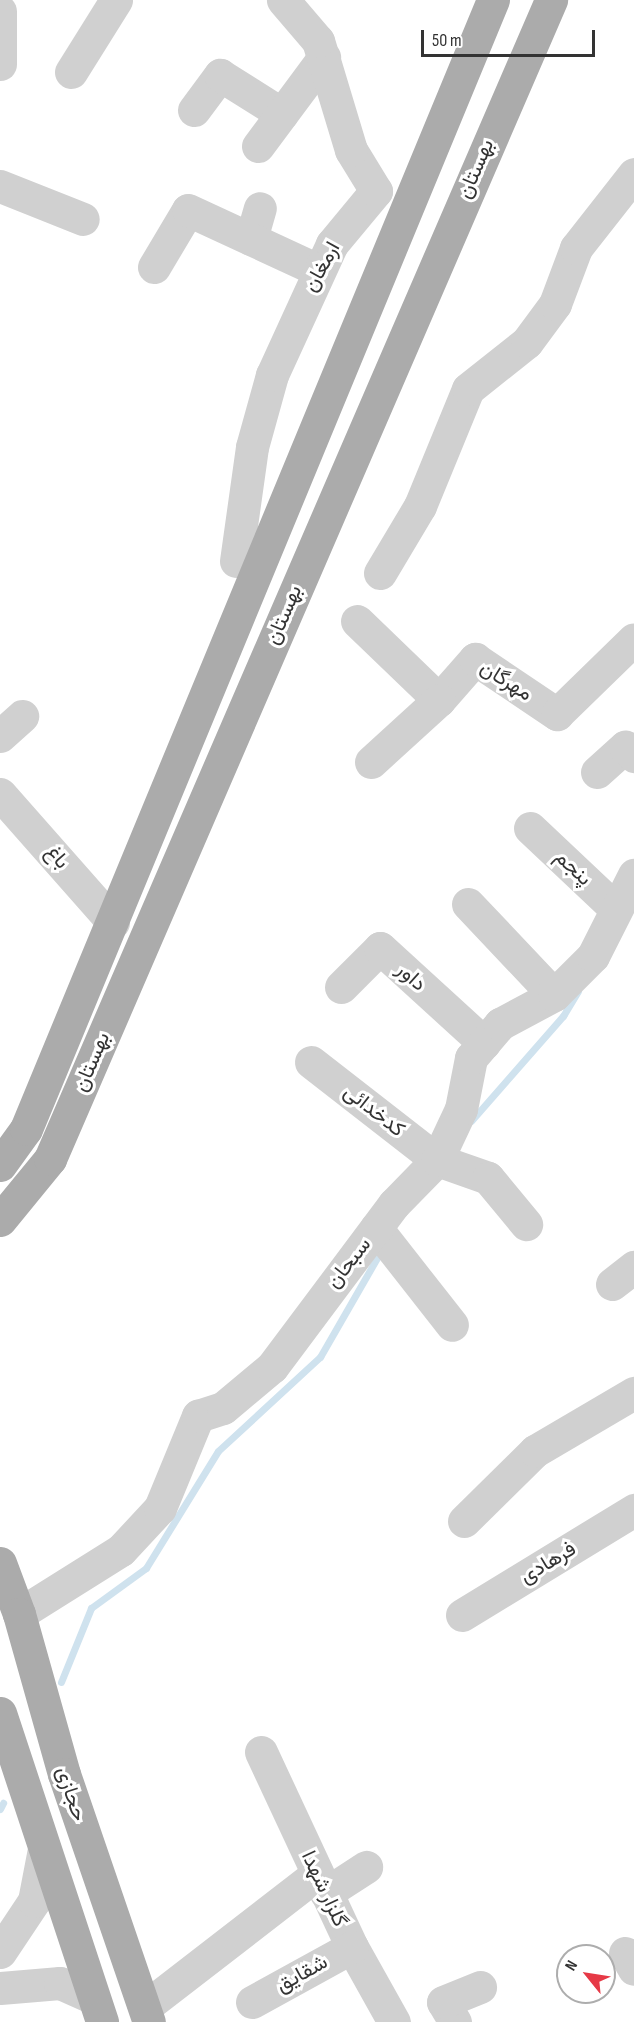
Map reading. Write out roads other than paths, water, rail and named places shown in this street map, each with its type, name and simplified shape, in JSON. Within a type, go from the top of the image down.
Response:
[{"type":"main road","points":[[545,12],[577,0]]},
{"type":"main road","name":"بهستان","points":[[0,1165],[26,1129],[308,454],[492,2]]},
{"type":"main road","name":"بهستان","points":[[0,1220],[50,1159],[545,12]]},
{"type":"main road","points":[[308,454],[345,474]]},
{"type":"main road","name":"حجازی","points":[[0,1563],[19,1614],[64,1774],[147,2015]]},
{"type":"main road","name":"حجازی","points":[[0,1713],[97,2009]]},
{"type":"street","points":[[0,5],[2,0]]},
{"type":"street","points":[[71,72],[116,0]]},
{"type":"street","name":"ارمغان","points":[[236,561],[252,447],[272,375],[318,270],[332,244],[376,191],[351,150],[318,41],[283,0]]},
{"type":"street","points":[[0,11],[0,64]]},
{"type":"street","points":[[258,146],[324,57]]},
{"type":"street","points":[[194,110],[220,75],[282,114]]},
{"type":"street","points":[[380,573],[420,506],[468,389],[527,342],[555,304],[576,248],[634,174]]},
{"type":"street","points":[[0,186],[83,219]]},
{"type":"street","points":[[250,239],[260,208]]},
{"type":"street","points":[[154,267],[188,210],[318,270]]},
{"type":"street","points":[[357,621],[439,700],[371,762]]},
{"type":"street","name":"مهرگان","points":[[439,700],[475,659],[557,714],[634,639]]},
{"type":"street","points":[[597,772],[625,747],[634,756]]},
{"type":"street","name":"باغ","points":[[0,794],[113,922]]},
{"type":"street","name":"پنجم","points":[[530,828],[616,909]]},
{"type":"street","name":"سبحان","points":[[19,1614],[121,1550],[160,1508],[198,1416],[223,1408],[272,1367],[376,1228],[437,1160],[461,1109],[471,1058],[500,1024],[554,995],[593,956],[634,875]]},
{"type":"street","points":[[468,904],[554,995]]},
{"type":"street","name":"داور","points":[[341,987],[380,948],[484,1042]]},
{"type":"street","name":"کدخدائی","points":[[310,1062],[437,1160],[488,1178],[526,1224]]},
{"type":"street","points":[[376,1228],[452,1325]]},
{"type":"street","points":[[464,1521],[535,1451],[634,1393]]},
{"type":"street","name":"فرهادی","points":[[462,1615],[634,1510]]},
{"type":"street","name":"گلزار شهدا","points":[[261,1752],[352,1947],[394,2022]]},
{"type":"street","points":[[0,1952],[34,1901],[44,1849]]},
{"type":"street","points":[[147,2015],[321,1883],[366,1867]]},
{"type":"street","name":"شقایق","points":[[252,2002],[352,1947]]},
{"type":"street","points":[[0,1988],[60,1983],[97,2009]]},
{"type":"street","points":[[454,2022],[443,2002],[480,1987]]},
{"type":"waterway","points":[[471,1121],[563,1016],[578,991]]},
{"type":"waterway","points":[[61,1682],[91,1608],[146,1568],[218,1451],[320,1357],[381,1251]]},
{"type":"waterway","points":[[0,1809],[3,1803]]}]
